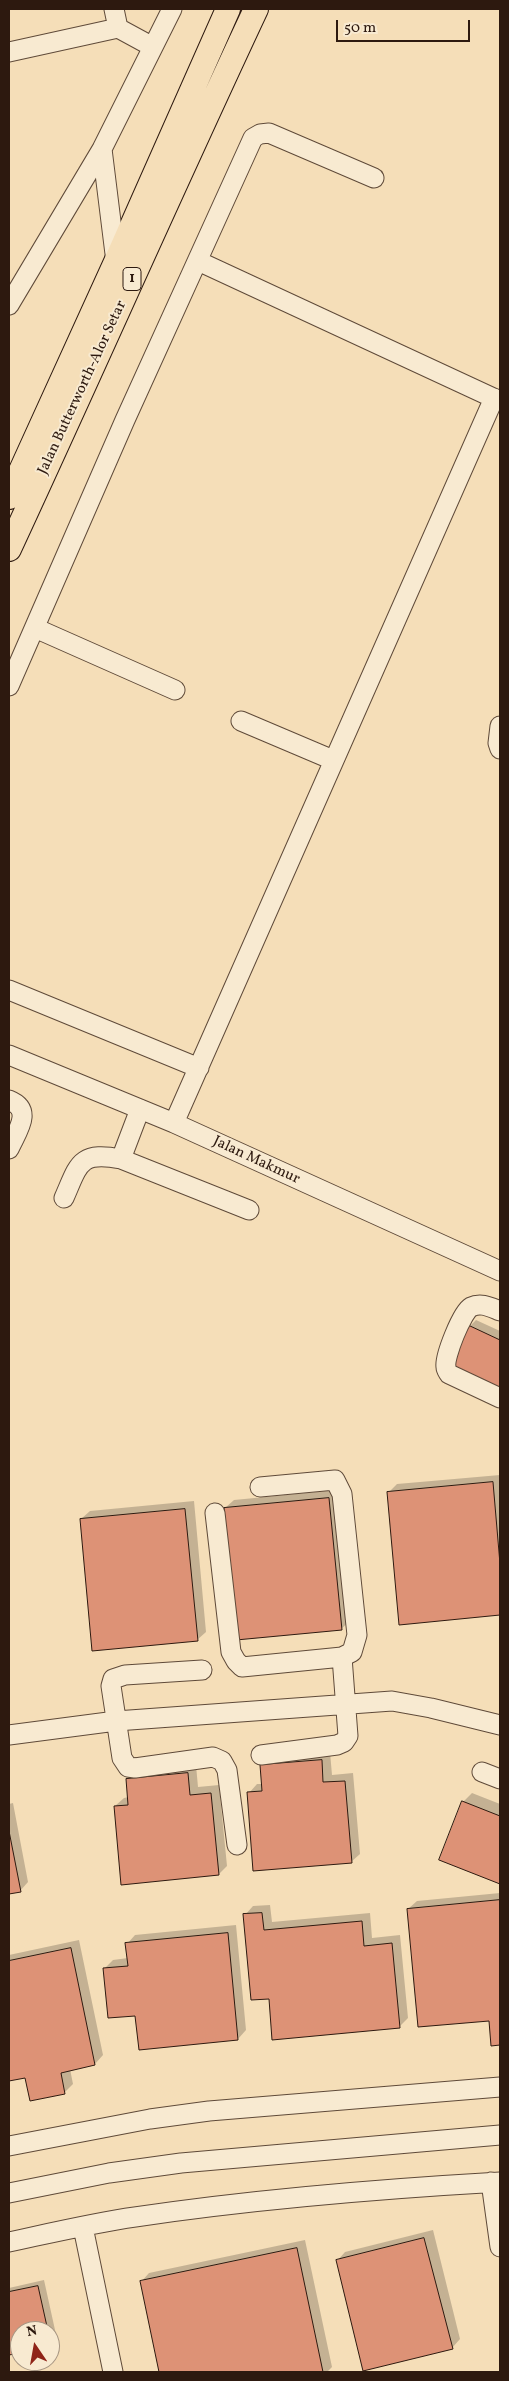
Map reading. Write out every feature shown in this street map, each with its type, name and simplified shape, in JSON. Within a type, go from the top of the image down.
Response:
[{"type":"main road","name":"Jalan Butterworth-Alor Setar","points":[[9,497],[228,9]]},
{"type":"main road","name":"Jalan Butterworth-Alor Setar","points":[[9,549],[102,348],[178,174],[256,9]]},
{"type":"street","points":[[114,9],[118,28]]},
{"type":"street","points":[[9,305],[102,149],[172,9]]},
{"type":"street","points":[[9,52],[118,28],[153,47]]},
{"type":"street","points":[[9,686],[253,138],[260,134],[269,133],[374,178]]},
{"type":"street","points":[[102,149],[116,262]]},
{"type":"street","points":[[174,1123],[333,760],[497,400],[198,260]]},
{"type":"street","points":[[35,628],[175,690]]},
{"type":"street","points":[[240,721],[333,760]]},
{"type":"street","points":[[500,726],[498,743],[500,748]]},
{"type":"street","points":[[9,990],[199,1068]]},
{"type":"street","name":"Jalan Makmur","points":[[9,1056],[174,1123],[500,1271]]},
{"type":"street","points":[[9,1100],[17,1103],[22,1109],[23,1118],[9,1149]]},
{"type":"street","points":[[121,1159],[140,1109]]},
{"type":"street","points":[[64,1198],[78,1166],[86,1160],[101,1155],[121,1159],[248,1210]]},
{"type":"street","points":[[500,1312],[482,1304],[470,1307],[462,1316],[447,1356],[446,1367],[449,1374],[500,1398]]},
{"type":"street","points":[[215,1513],[231,1652],[236,1661],[242,1667],[342,1658],[352,1652],[357,1635],[342,1494],[338,1485],[335,1480],[260,1487]]},
{"type":"street","points":[[261,1755],[337,1745],[344,1742],[348,1736],[342,1658]]},
{"type":"street","points":[[202,1670],[126,1674],[113,1679],[111,1686],[122,1758],[128,1767],[135,1768],[213,1757],[222,1762],[227,1770],[237,1845]]},
{"type":"street","points":[[9,1735],[116,1722],[392,1701],[432,1708],[500,1725]]},
{"type":"street","points":[[482,1772],[500,1779]]},
{"type":"street","points":[[9,2146],[150,2119],[209,2111],[500,2087]]},
{"type":"street","points":[[9,2193],[109,2173],[181,2163],[500,2136]]},
{"type":"street","points":[[9,2242],[134,2217],[222,2205],[422,2186],[496,2182],[500,2247]]},
{"type":"street","points":[[83,2227],[113,2372]]},
{"type":"building","points":[[468,1325],[500,1340],[500,1391],[449,1367]]},
{"type":"building","points":[[493,1482],[500,1564],[500,1615],[399,1625],[387,1492]]},
{"type":"building","points":[[329,1498],[342,1630],[236,1640],[224,1508]]},
{"type":"building","points":[[185,1509],[198,1641],[92,1651],[80,1519]]},
{"type":"building","points":[[322,1760],[323,1782],[345,1781],[352,1863],[253,1871],[247,1792],[262,1791],[260,1765]]},
{"type":"building","points":[[188,1773],[190,1795],[211,1793],[219,1875],[121,1885],[114,1806],[128,1805],[126,1779]]},
{"type":"building","points":[[462,1801],[500,1816],[500,1884],[439,1860]]},
{"type":"building","points":[[9,1831],[21,1892],[9,1894]]},
{"type":"building","points":[[500,1900],[500,2045],[491,2046],[489,2021],[418,2027],[407,1909]]},
{"type":"building","points":[[262,1913],[264,1930],[362,1921],[364,1946],[392,1943],[400,2028],[272,2040],[269,1999],[251,2000],[243,1914]]},
{"type":"building","points":[[228,1933],[238,2040],[139,2050],[135,2016],[108,2018],[103,1968],[128,1966],[125,1943]]},
{"type":"building","points":[[71,1948],[95,2065],[61,2073],[65,2094],[30,2101],[25,2078],[9,2081],[9,1961]]},
{"type":"building","points":[[424,2238],[453,2349],[363,2371],[336,2260]]},
{"type":"building","points":[[297,2248],[323,2372],[159,2372],[140,2281]]},
{"type":"building","points":[[38,2286],[46,2321],[10,2321],[9,2355],[9,2292]]}]
